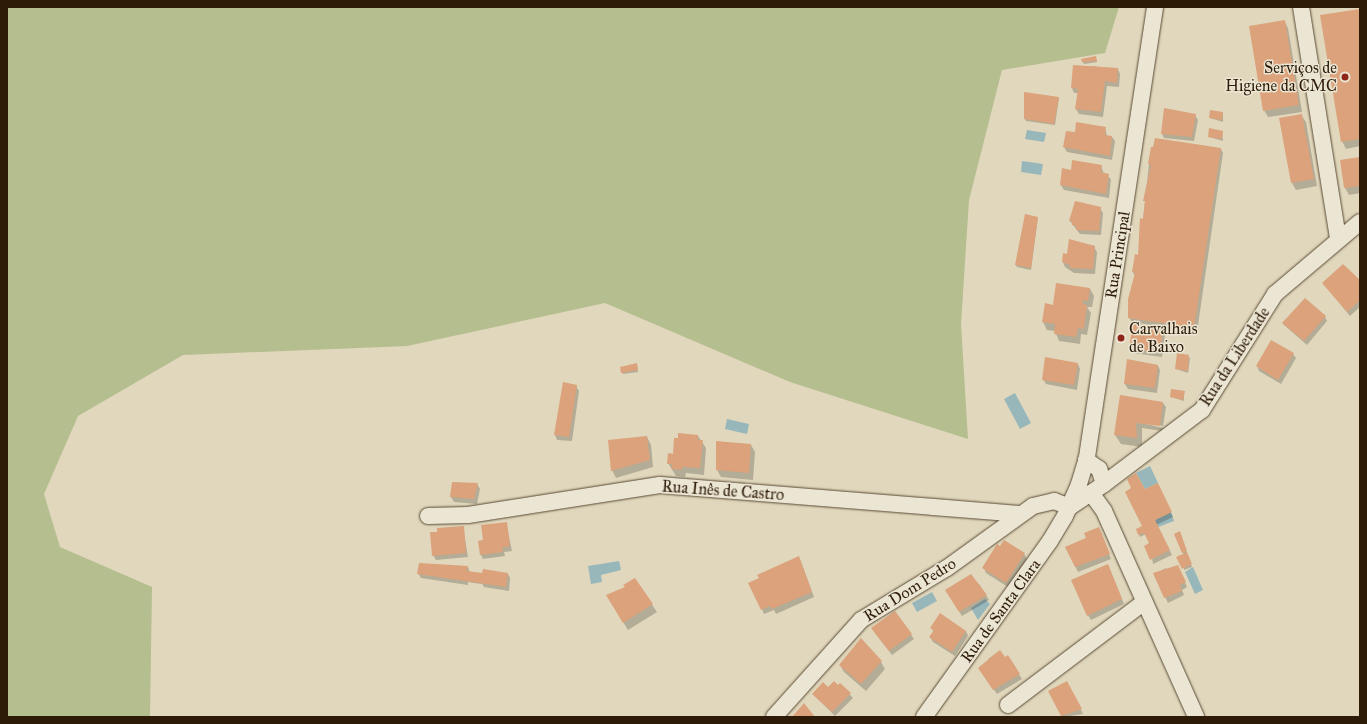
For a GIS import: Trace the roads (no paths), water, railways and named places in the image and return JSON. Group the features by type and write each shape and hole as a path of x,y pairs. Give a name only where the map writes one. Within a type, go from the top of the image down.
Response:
{"street":[{"name":"Rua Principal","path":"1071,504 1086,460 1155,7"},
{"path":"1301,7 1338,238"},
{"name":"Rua da Liberdade","path":"1071,504 1098,488 1202,410 1276,294 1338,238 1360,222"},
{"path":"1086,460 1099,469 1098,488 1104,511 1144,602 1189,714"},
{"name":"Rua Inês de Castro","path":"428,516 468,515 660,485 1019,514"},
{"name":"Rua Dom Pedro","path":"774,717 861,620 947,568 1019,514 1047,502 1071,504"},
{"name":"Rua de Santa Clara","path":"924,717 1050,541 1071,504"},
{"path":"1008,705 1144,602"}],"water":[{"path":"1027,130 1046,133 1044,142 1025,139"},
{"path":"1022,161 1043,164 1041,175 1021,172"},
{"path":"1015,393 1031,423 1020,429 1004,399"},
{"path":"727,419 749,424 747,434 725,429"},
{"path":"1150,466 1158,483 1145,489 1136,473"},
{"path":"1171,512 1174,521 1158,527 1155,520"},
{"path":"619,561 621,570 601,575 602,582 591,584 588,566"},
{"path":"1193,567 1203,590 1195,594 1185,572"},
{"path":"932,592 937,601 917,612 912,603"},
{"path":"985,599 990,604 978,620 971,608"}],"place":[{"name":"Serviços de Higiene da CMC","path":"1345,77"},
{"name":"Carvalhais de Baixo","path":"1121,338"}]}
